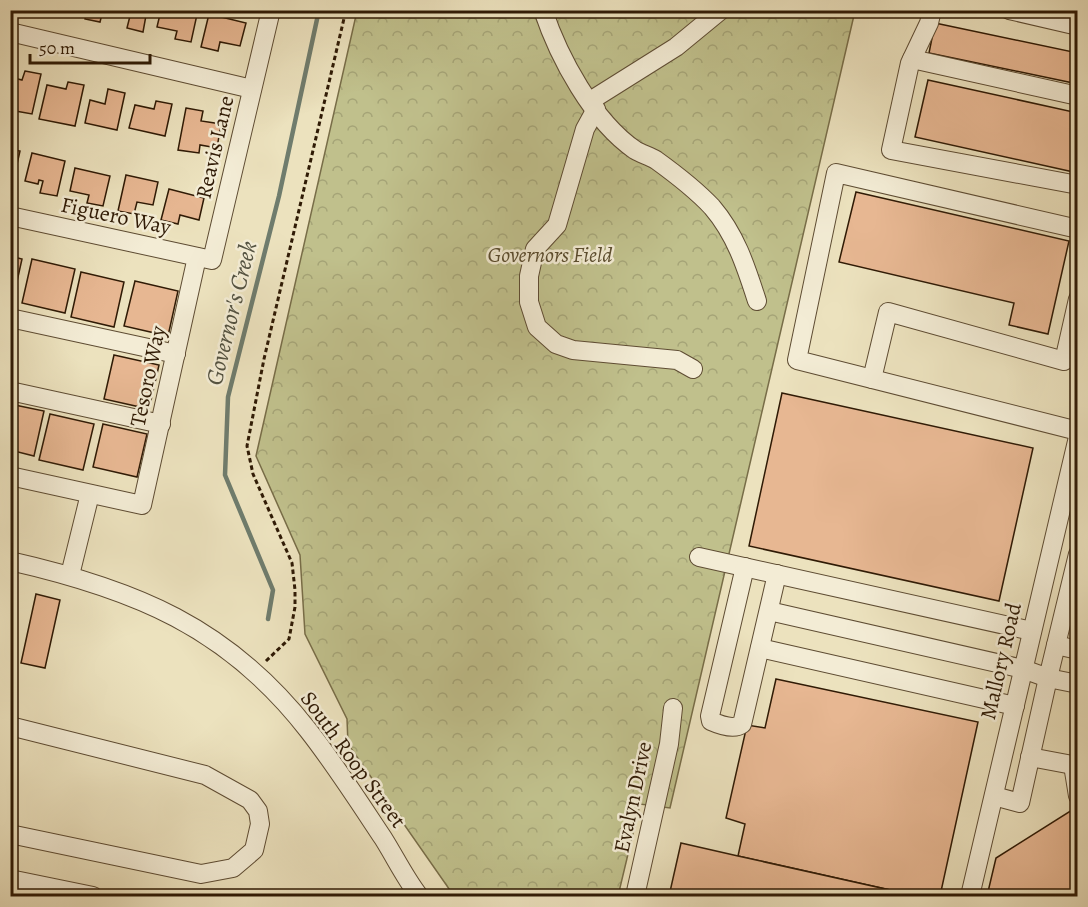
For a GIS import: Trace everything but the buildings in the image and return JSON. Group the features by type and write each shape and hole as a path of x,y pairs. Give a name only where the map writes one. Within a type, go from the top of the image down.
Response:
{"street":[{"name":"Reavis Lane","path":"204,259 252,89 271,10"},
{"path":"543,10 550,31 578,86 593,105 635,149 655,160 711,207 740,249 757,301"},
{"path":"693,369 677,360 573,350 556,344 537,327 529,302 529,276 535,249 557,225 593,105 676,47 721,10"},
{"path":"932,10 912,59 891,150 1077,185"},
{"path":"1009,10 1077,26"},
{"path":"10,32 252,89"},
{"path":"912,59 1077,96"},
{"path":"1077,229 836,173 797,360 1077,431"},
{"name":"Figuero Way","path":"10,216 204,259"},
{"name":"Tesoro Way","path":"90,494 142,505 176,354 204,259"},
{"path":"872,379 888,312 1071,363 1077,299"},
{"path":"10,318 176,354"},
{"path":"10,391 160,424"},
{"name":"Mallory Road","path":"970,897 1077,437"},
{"path":"10,476 90,494 70,575"},
{"path":"993,796 1020,803 1077,554"},
{"path":"699,556 1032,631"},
{"name":"South Roop Street","path":"10,561 70,575 134,596 193,626 260,677 310,732 382,838 414,895"},
{"path":"746,567 711,711 711,721 735,727 742,724 777,574"},
{"path":"769,611 1023,669 1048,678 1077,684"},
{"path":"1056,645 1077,650"},
{"path":"760,648 1015,706"},
{"name":"Evalyn Drive","path":"634,897 669,744 673,708"},
{"path":"10,726 205,775 250,800 258,811 260,824 254,850 233,868 201,874 10,834"},
{"path":"1030,757 1075,765 1077,796"},
{"path":"10,879 93,897"}],"path":[{"path":"270,656 289,639 295,607 295,590 292,562 248,461 248,436 346,10"}],"green space":[{"name":"Governors Field","path":"357,11 855,11 670,808 640,804 618,896 454,896 348,744 347,719 305,634 300,555 256,456"}],"waterway":[{"name":"Governor's Creek","path":"268,619 273,590 225,475 228,397 279,196 319,10"}]}
